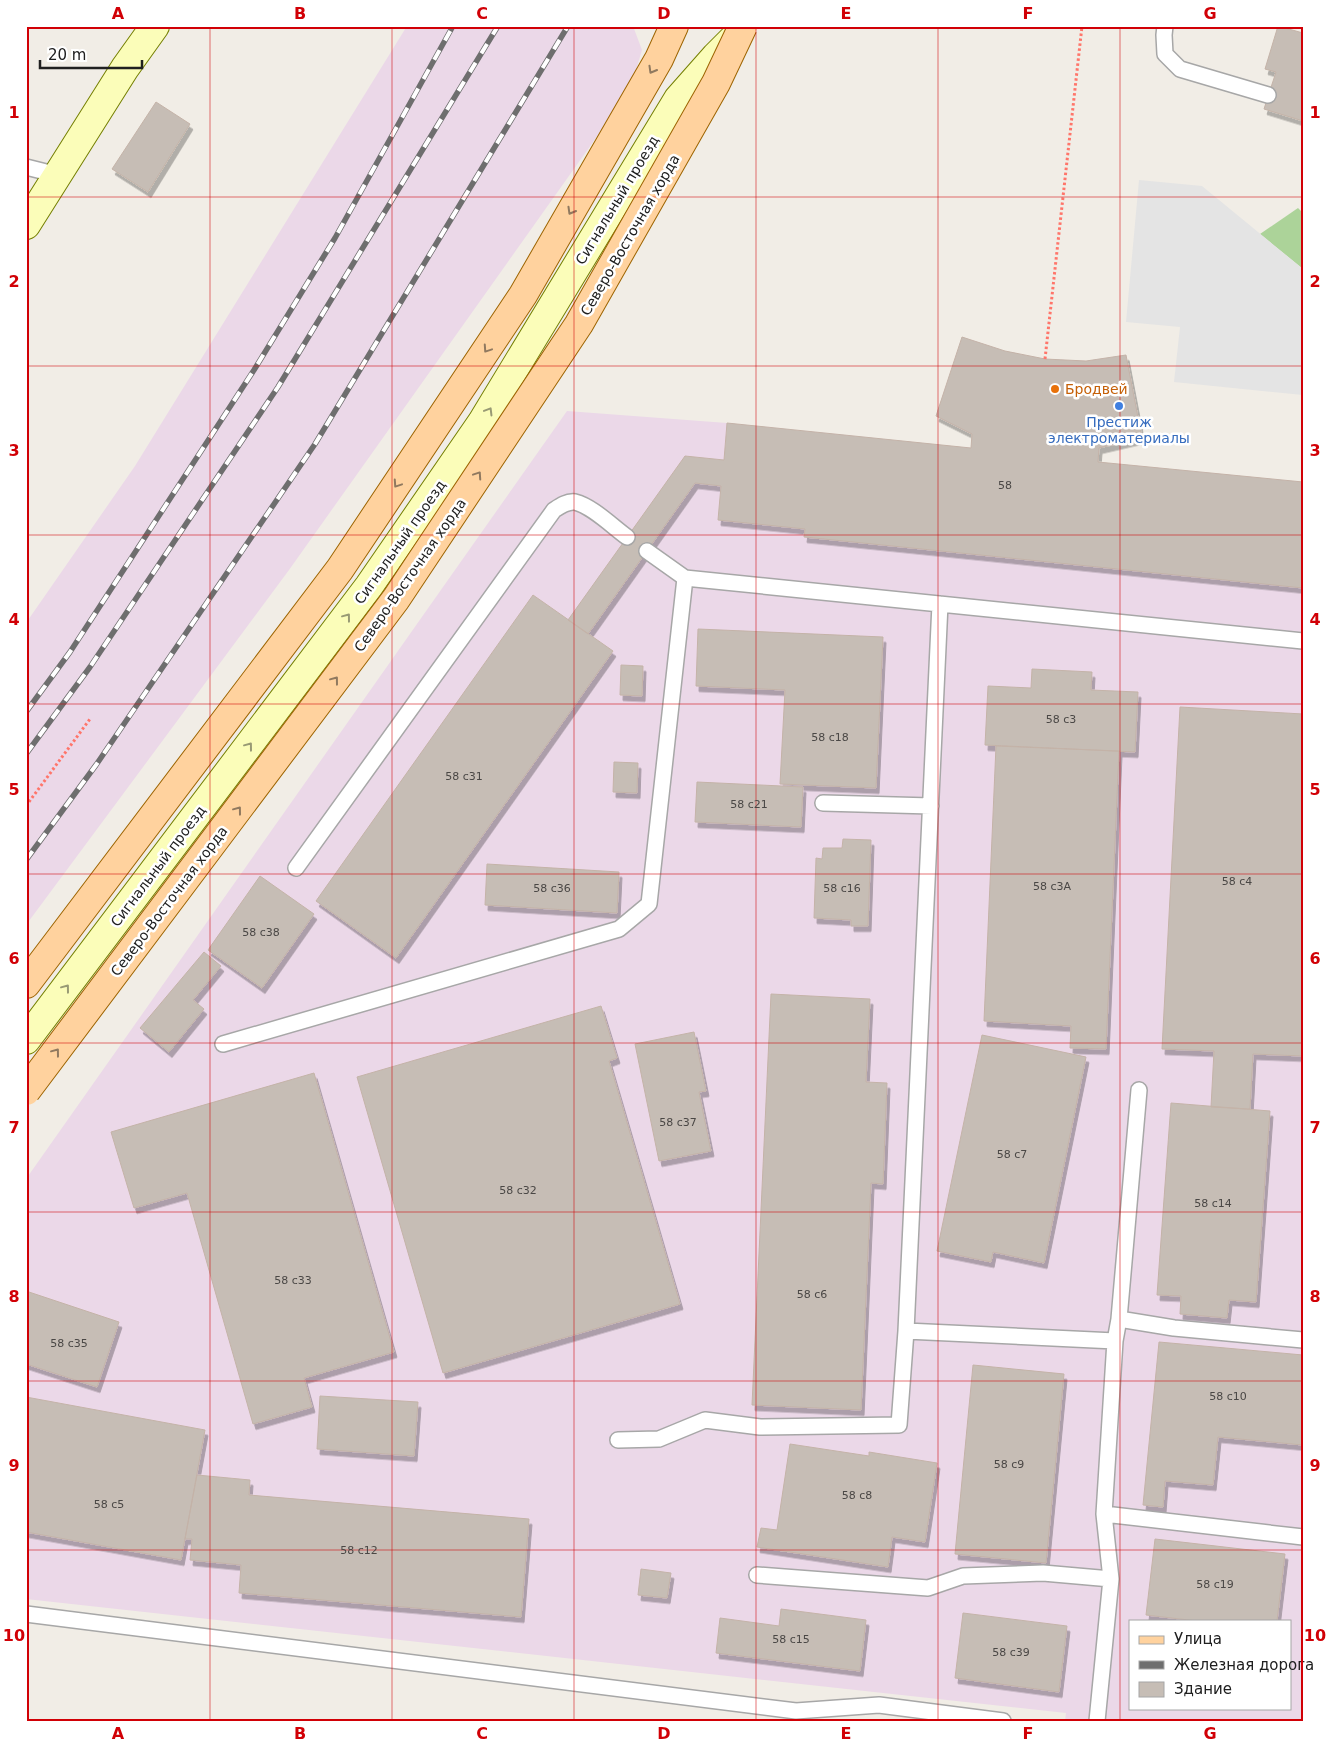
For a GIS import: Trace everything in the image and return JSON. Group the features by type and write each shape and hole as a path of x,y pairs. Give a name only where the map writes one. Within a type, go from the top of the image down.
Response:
{"main road":[{"path":"26,984 340,569 523,295 659,59 674,26"},
{"name":"Северо-Восточная хорда","path":"26,1091 396,599 579,324 716,83 745,26"}],"street":[{"path":"126,68 136,37 135,26"},
{"path":"26,225 126,68 156,26"},
{"name":"Сигнальный проезд","path":"26,1040 369,586 482,422 678,99 745,26"}],"lane":[{"path":"1165,26 1165,54 1180,69 1268,95"},
{"path":"26,167 58,176"},
{"path":"296,868 554,510 564,503 574,502 588,508 627,537"},
{"path":"646,551 684,578 1303,641"},
{"path":"223,1044 619,929 649,904 684,578"},
{"path":"618,1440 659,1439 705,1420 760,1427 899,1426 906,1331 940,604"},
{"path":"823,803 930,806"},
{"path":"1097,1721 1111,1579 1104,1514 1115,1341 1139,1090"},
{"path":"1118,1319 1174,1328 1303,1340"},
{"path":"906,1331 1115,1341"},
{"path":"1104,1514 1303,1537"},
{"path":"757,1576 928,1588 963,1576 1043,1573 1111,1579"},
{"path":"26,1614 796,1711 878,1705 1003,1721"}],"path":[{"path":"1045,359 1082,26"},
{"path":"26,806 90,719"}],"shaded area":[{"path":"407,26 633,26 642,50 630,90 289,570 26,925 26,623 135,466"},
{"path":"1139,180 1202,186 1303,269 1303,395 1174,382 1180,327 1126,322"},
{"path":"962,337 1005,351 1045,359 1086,361 1126,355 1142,438 1099,448 1098,462 1303,482 1303,1721 1065,1721 1066,1713 26,1599 26,1179 567,411 727,423 971,448 972,434 936,416"}],"green space":[{"path":"1298,208 1303,213 1303,269 1260,234"}],"building":[{"path":"1278,26 1303,33 1303,121 1264,109 1276,72 1265,69"},
{"path":"156,102 190,124 148,192 112,169"},
{"path":"962,337 1005,351 1045,359 1086,361 1126,355 1142,438 1099,448 1098,462 1303,482 1303,588 804,537 805,529 718,520 721,486 695,483 588,634 568,620 685,456 724,460 727,423 971,448 972,434 936,416"},
{"path":"533,595 613,651 396,958 316,901"},
{"path":"698,629 883,637 876,788 780,784 785,690 696,686"},
{"path":"621,665 643,666 642,696 620,695"},
{"path":"1032,669 1092,672 1091,690 1138,692 1135,752 985,745 988,686 1031,688"},
{"path":"1180,707 1303,714 1303,1056 1253,1054 1250,1109 1211,1107 1214,1051 1162,1049"},
{"path":"996,746 1119,751 1106,1049 1070,1048 1071,1026 984,1021"},
{"path":"614,762 638,763 637,793 613,792"},
{"path":"697,782 803,787 801,827 695,822"},
{"path":"843,839 871,840 868,926 851,926 851,920 814,918 816,858 822,859 823,848 842,848"},
{"path":"487,864 619,872 617,913 485,905"},
{"path":"260,876 314,914 262,988 208,950"},
{"path":"204,952 221,966 193,1000 204,1009 169,1052 140,1028"},
{"path":"771,994 870,999 866,1082 887,1083 883,1184 871,1183 861,1410 752,1405"},
{"path":"601,1006 617,1058 609,1061 680,1304 443,1373 357,1077"},
{"path":"694,1032 706,1091 699,1092 711,1151 659,1161 635,1044"},
{"path":"982,1035 1086,1057 1044,1263 993,1252 991,1262 937,1251"},
{"path":"314,1073 394,1352 304,1378 312,1407 253,1424 187,1193 134,1208 111,1132"},
{"path":"1171,1103 1270,1111 1256,1302 1229,1300 1227,1318 1180,1314 1181,1296 1157,1295"},
{"path":"26,1291 119,1322 97,1387 26,1364"},
{"path":"1159,1342 1303,1355 1303,1445 1218,1437 1213,1485 1165,1481 1163,1507 1143,1505"},
{"path":"973,1365 1064,1374 1046,1563 955,1554"},
{"path":"320,1396 418,1402 414,1456 317,1449"},
{"path":"26,1397 205,1430 181,1560 26,1532"},
{"path":"790,1444 869,1456 869,1452 937,1463 925,1542 892,1537 888,1567 757,1547 761,1528 777,1530"},
{"path":"197,1475 250,1480 249,1495 529,1519 521,1617 239,1593 241,1565 190,1560 192,1539 185,1539"},
{"path":"1155,1539 1285,1554 1277,1620 1188,1620 1146,1615"},
{"path":"641,1569 671,1573 667,1598 638,1595"},
{"path":"781,1609 866,1620 860,1671 716,1653 720,1618 779,1626"},
{"path":"963,1613 1067,1626 1059,1692 955,1678"}],"railway":[{"path":"26,712 70,652 254,370 335,238 453,26"},
{"path":"26,754 90,667 278,387 498,26"},
{"path":"26,860 96,765 315,444 568,26"}],"place":[{"name":"Бродвей","path":"1055,389"},
{"name":"Престиж электроматериалы","path":"1119,406"}]}
